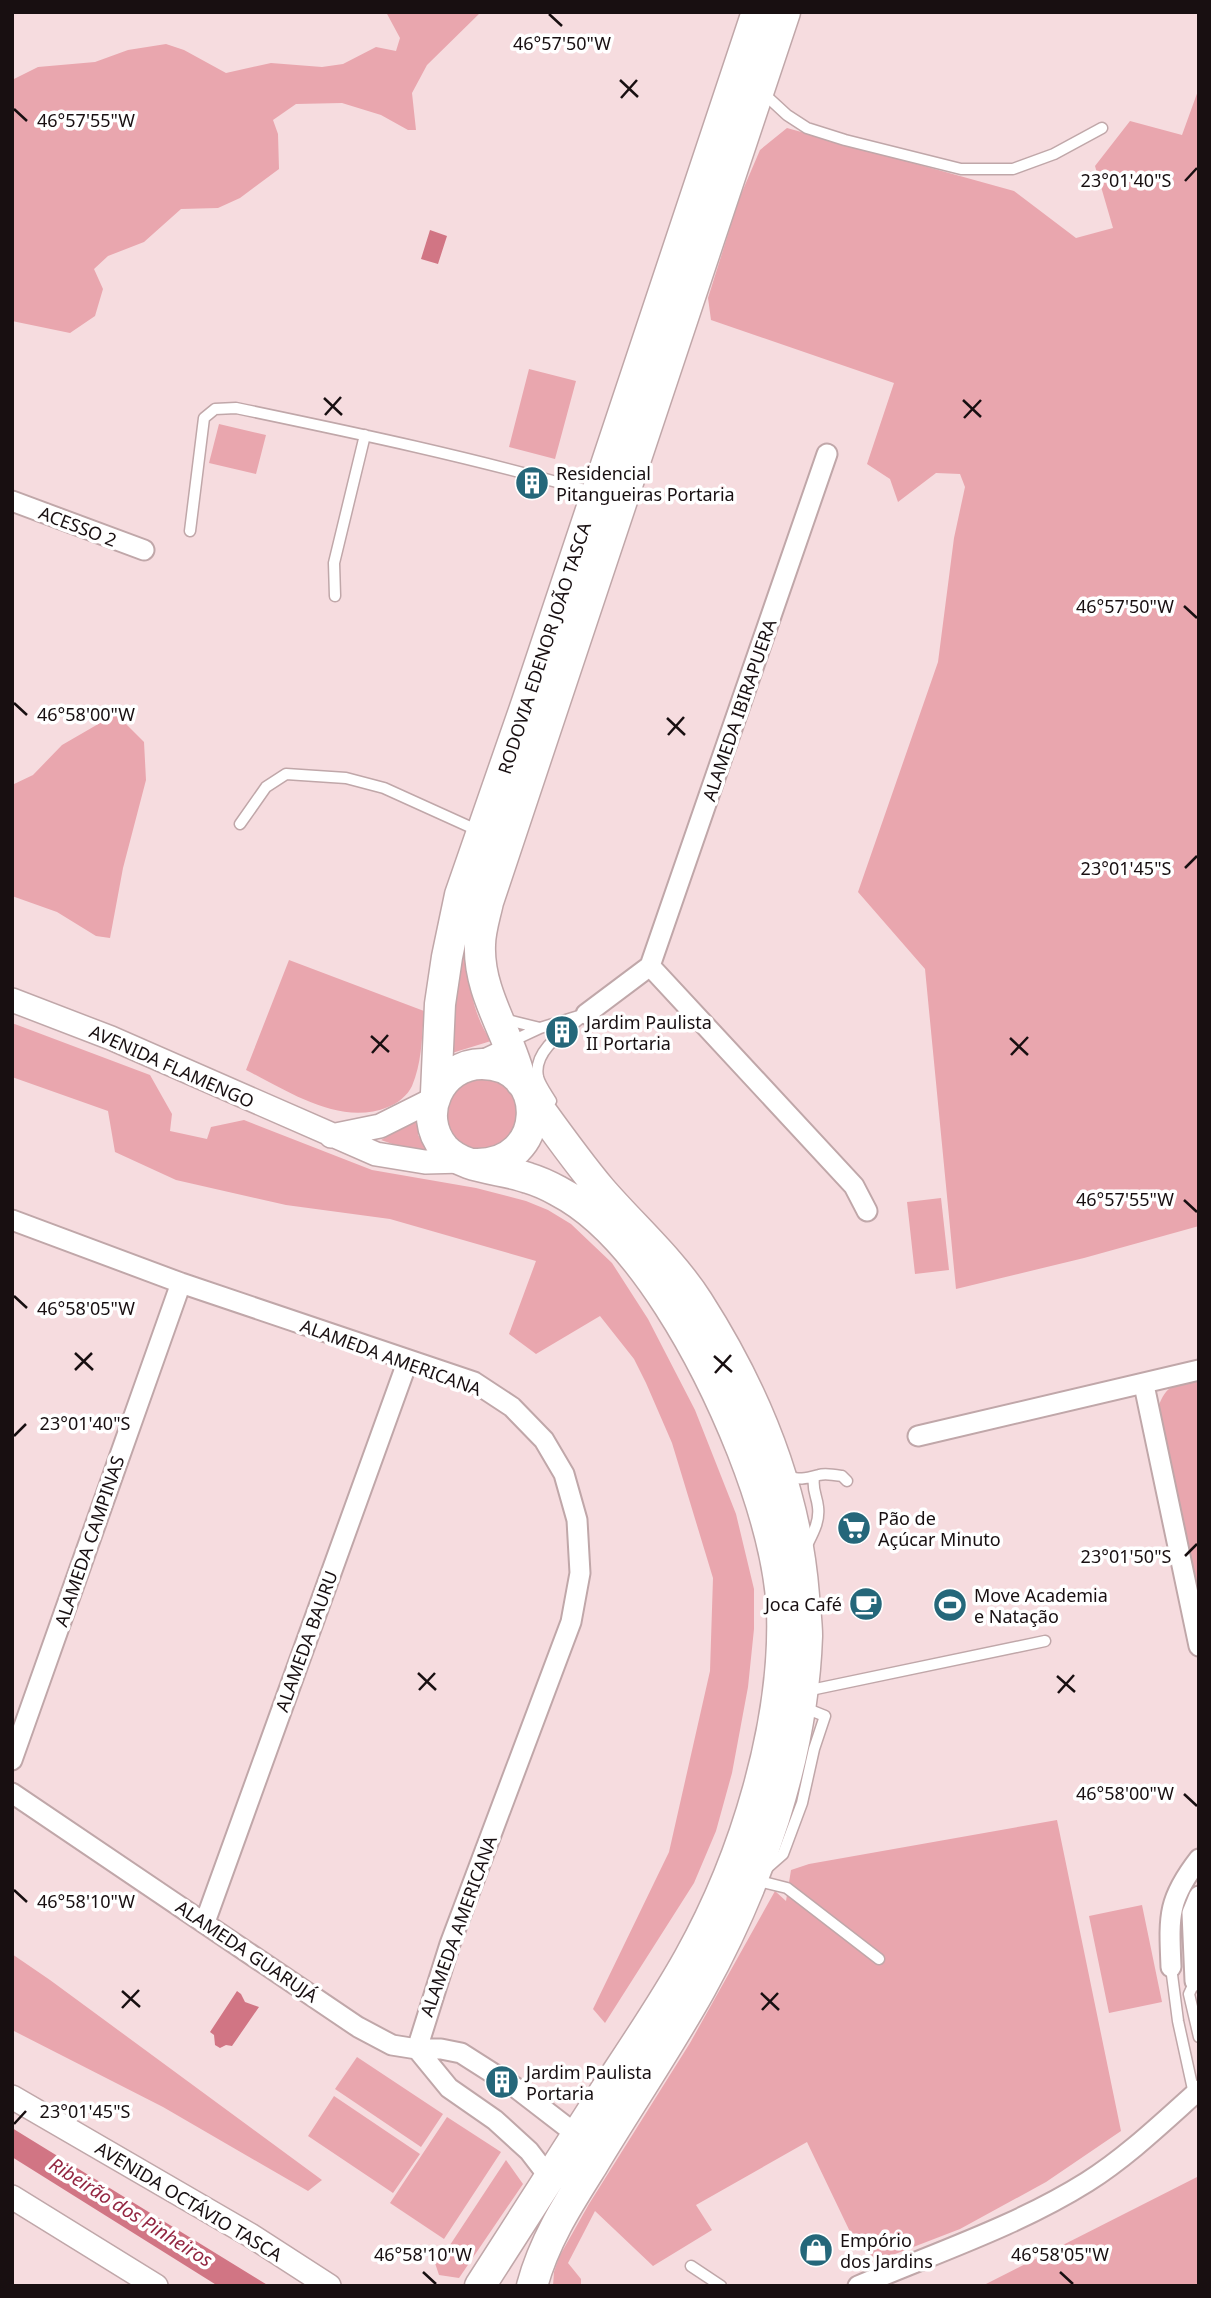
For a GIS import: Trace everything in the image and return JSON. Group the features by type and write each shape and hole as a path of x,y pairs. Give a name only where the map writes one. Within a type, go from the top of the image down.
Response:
{"main road":[{"name":"RODOVIA EDENOR JOÃO TASCA","path":"532,2286 538,2263 555,2225 700,1990 754,1880 809,1704 801,1557 781,1474 757,1410 697,1300 663,1256 602,1191 571,1153 525,1087 482,975 480,944 488,902 563,636 596,494 757,12"},
{"name":"RODOVIA EDENOR JOÃO TASCA","path":"435,1096 440,1004 460,895 482,832 563,636 785,12"},
{"path":"469,1163 499,1162 510,1157 526,1139 533,1116 525,1087 512,1073 489,1064 464,1067 452,1073 435,1096 431,1116 438,1139 444,1148 469,1163 527,1177 561,1192 582,1206 614,1234 665,1300 705,1370 742,1450 770,1531 782,1606 781,1675 765,1760 737,1854 715,1907 689,1958 480,2286"},
{"path":"577,2134 580,2152 578,2188"}],"street":[{"name":"ALAMEDA IBIRAPUERA","path":"650,966 827,454"},
{"name":"ACESSO 2","path":"12,501 144,550"},
{"path":"586,1014 650,966 854,1186 867,1211"},
{"name":"AVENIDA FLAMENGO","path":"12,1000 111,1038 376,1154 425,1162 469,1163"},
{"path":"331,1136 380,1126 435,1096"},
{"name":"ALAMEDA AMERICANA","path":"12,1220 181,1283 474,1382 512,1407 544,1440 564,1474 577,1520 580,1573 571,1622 450,1944 417,2049"},
{"name":"ALAMEDA CAMPINAS","path":"12,1760 181,1283"},
{"name":"ALAMEDA BAURU","path":"205,1922 408,1360"},
{"path":"918,1436 1199,1370"},
{"path":"1144,1385 1199,1646"},
{"name":"ALAMEDA GUARUJÁ","path":"12,1794 384,2043 461,2053 516,2088 577,2134"},
{"path":"1171,1967 1171,1909 1181,1882 1199,1859"},
{"path":"1197,1983 1192,1913 1199,1896"},
{"path":"417,2049 449,2088 495,2120 519,2141 550,2177"},
{"path":"859,2286 1056,2200 1117,2161 1197,2092"},
{"name":"AVENIDA OCTÁVIO TASCA","path":"12,2097 250,2235 329,2286"},
{"path":"12,2197 156,2286"}],"lane":[{"path":"759,89 787,115 807,128 961,169 1013,169 1054,155 1102,128"},
{"path":"190,531 204,418 215,409 236,408 365,435 517,471 596,494"},
{"path":"335,596 334,563 365,435"},
{"path":"240,824 266,787 286,774 346,778 384,788 482,832"},
{"path":"464,1067 478,1057 503,1031 540,1028 586,1014"},
{"path":"571,1153 561,1118 538,1079 540,1060 556,1039 586,1014"},
{"path":"503,1031 540,1028"},
{"path":"781,1474 799,1479 814,1478 820,1474 842,1476 847,1481"},
{"path":"801,1557 816,1528 818,1507 812,1488 814,1478"},
{"path":"809,1704 1045,1641"},
{"path":"754,1880 787,1888 879,1959"},
{"path":"1171,1967 1181,1976 1197,1983 1189,1994 1199,2037"},
{"path":"1171,1967 1178,2021 1197,2092"},
{"path":"691,2266 721,2286"}],"shaded area":[{"path":"386,12 481,12 427,65 412,93 416,130 408,130 381,115 342,103 296,104 273,120 278,134 279,169 240,198 218,208 181,209 144,242 108,256 94,269 103,289 95,316 70,333 12,321 12,80 38,67 95,62 128,50 166,44 184,50 226,73 271,63 322,67 343,64 376,47 396,51 400,38"},
{"path":"1199,88 1199,1226 1084,1258 956,1289 925,969 858,892 938,662 954,538 965,487 960,474 936,473 898,502 890,479 867,464 894,383 711,320 708,298 739,199 760,150 787,128 1014,191 1076,238 1113,228 1095,166 1130,121 1182,135"},
{"path":"529,369 576,381 555,459 509,447"},
{"path":"219,424 266,435 256,474 209,463"},
{"path":"117,715 144,742 146,780 123,868 110,938 96,936 57,912 12,896 12,785 33,775 62,745"},
{"path":"465,914 472,996 476,1011 491,1041 452,1053 453,1015"},
{"path":"289,960 424,1011 418,1068 412,1086 402,1099 391,1106 370,1112 333,1110 297,1096 246,1070"},
{"path":"12,1023 150,1075 172,1114 170,1131 207,1139 211,1127 244,1120 372,1170 476,1188 526,1201 548,1210 571,1224 612,1263 648,1319 695,1410 736,1514 754,1589 754,1629 748,1687 732,1773 716,1831 694,1883 605,2023 593,2009 669,1852 710,1671 713,1578 672,1443 634,1359 600,1316 536,1354 509,1334 536,1261 390,1219 286,1205 176,1180 115,1152 108,1111 12,1077"},
{"path":"499,1077 521,1103 517,1135 480,1154 450,1139 443,1106 464,1078"},
{"path":"418,1119 418,1135 429,1151 381,1140"},
{"path":"941,1198 949,1270 915,1274 907,1202"},
{"path":"1199,1377 1199,1604 1158,1408 1168,1389"},
{"path":"1057,1820 1121,2131 1046,2182 960,2229 877,2261 853,2238 807,2142 696,2205 712,2230 653,2266 595,2211 568,2263 581,2279 581,2286 553,2286 559,2257 690,2043 775,1891 786,1901 791,1870 809,1864"},
{"path":"1142,1905 1162,2002 1109,2013 1089,1916"},
{"path":"12,1954 322,2180 308,2191 163,2107 12,2030"},
{"path":"357,2057 443,2114 421,2147 335,2089"},
{"path":"334,2096 420,2154 393,2193 308,2136"},
{"path":"447,2117 501,2152 444,2239 390,2203"},
{"path":"506,2160 523,2184 459,2278 439,2275 431,2251 450,2245"},
{"path":"1199,2176 1199,2286 982,2286"}],"water":[{"path":"430,230 447,236 438,264 421,259"},
{"path":"237,1991 245,2002 259,2007 232,2046 220,2048 215,2045 214,2035 210,2032"},
{"name":"Ribeirão dos Pinheiros","path":"12,2128 269,2286 218,2286 12,2157"}],"place":[{"name":"Residencial Pitangueiras Portaria","path":"532,483"},
{"name":"Jardim Paulista II Portaria","path":"562,1032"},
{"name":"Pão de Açúcar Minuto","path":"854,1528"},
{"name":"Joca Café","path":"866,1604"},
{"name":"Move Academia e Natação","path":"950,1605"},
{"name":"Jardim Paulista Portaria","path":"502,2082"},
{"name":"Empório dos Jardins","path":"816,2250"}]}
